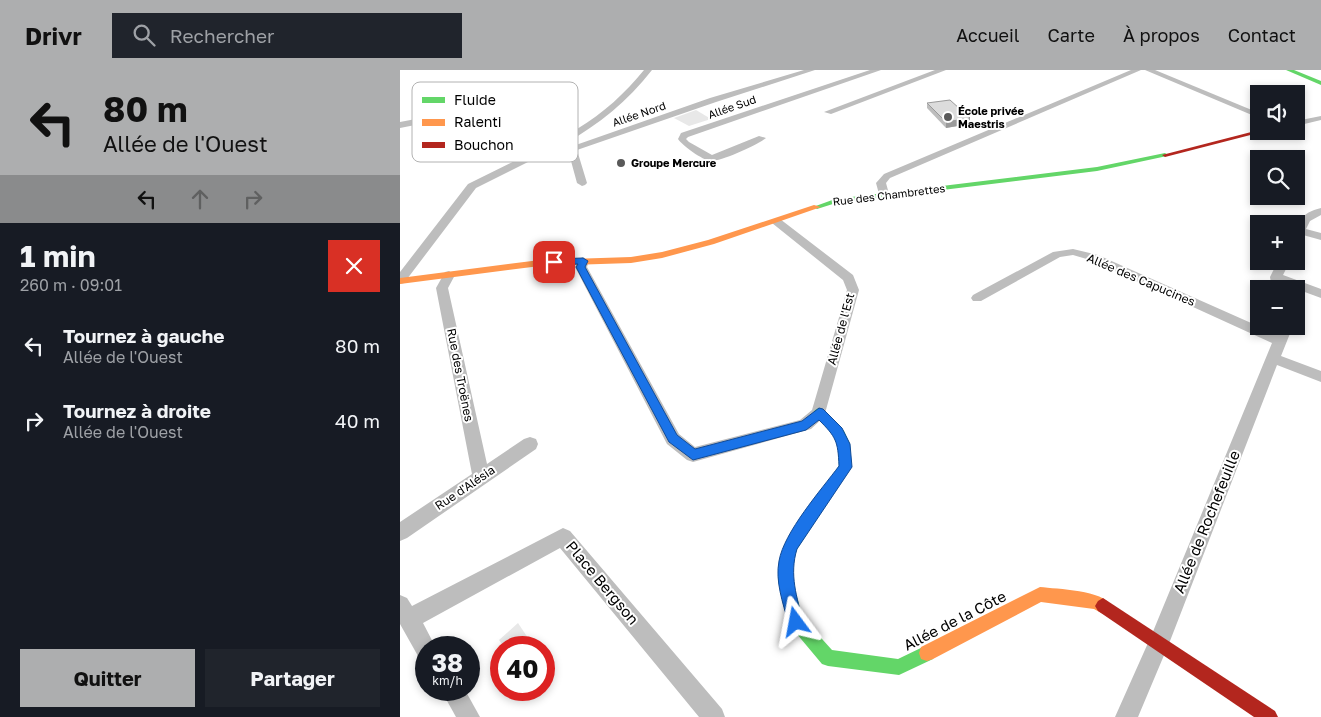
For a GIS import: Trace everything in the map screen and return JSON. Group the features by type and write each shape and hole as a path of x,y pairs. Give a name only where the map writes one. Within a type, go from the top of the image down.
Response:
{"street":[{"name":"Allée Nord","path":"578,147 713,100 812,70"},
{"name":"Allée Sud","path":"762,138 721,156 711,158 686,144 682,139 684,135 734,111 877,70"},
{"path":"828,112 942,70"},
{"path":"884,194 881,182 887,176 1137,70"},
{"path":"1149,70 1250,112"},
{"path":"1289,70 1321,83"},
{"path":"578,134 629,91 649,71"},
{"path":"713,100 734,111"},
{"path":"1305,122 1321,118"},
{"path":"1311,121 1321,125"},
{"name":"Rue des Chambrettes","path":"400,280 540,263 631,260 662,255 711,242 835,200 1096,169 1163,156 1250,134"},
{"path":"400,280 472,186 522,162"},
{"path":"576,162 582,183"},
{"path":"1305,221 1321,212"},
{"name":"Allée de l'Est","path":"776,221 849,278 853,290 819,413"},
{"path":"1305,235 1321,237"},
{"name":"Allée des Capucines","path":"977,298 1057,254 1073,252 1094,257 1250,321"},
{"path":"583,261 580,267 673,439 693,455 806,425 819,413"},
{"name":"Rue des Troënes","path":"449,275 442,288 480,478"},
{"path":"1305,290 1321,294"},
{"name":"Allée de Rochefeuille","path":"1126,717 1159,641 1281,335"},
{"path":"1273,358 1321,377"},
{"name":"Allée de la Côte","path":"819,413 838,432 844,444 845,467 791,546 786,562 786,580 796,622 828,658 899,667 974,630 1040,594 1098,602 1159,641 1269,717"},
{"name":"Rue d'Alésia","path":"400,532 530,444"},
{"name":"Place Bergson","path":"419,636 404,612 563,537 714,717"},
{"path":"459,701 468,717"}],"shaded area":[{"path":"696,110 711,119 689,126 674,118"},
{"path":"518,623 527,636 503,636"}],"building":[{"path":"950,100 970,118 946,122 927,103"}],"traffic: fast":[{"path":"1289,70 1321,83"},
{"path":"817,207 835,201 1097,169 1165,155"},
{"path":"819,413 838,431 844,444 845,467 791,546 786,562 785,580 796,622 828,658 899,667 927,653"}],"traffic: slow":[{"path":"400,281 540,263 631,260 662,255 711,242 817,207"},
{"path":"927,653 1040,594 1097,602 1103,606"}],"traffic: jam":[{"path":"1165,155 1250,134"},
{"path":"1103,606 1269,717"}],"place":[{"name":"École privée Maestris","path":"948,117"},
{"name":"Groupe Mercure","path":"621,163"}],"route":[{"path":"554,262 583,261 580,267 673,439 693,455 806,425 819,413 838,432 844,444 845,467 791,546 786,562 786,580 796,622"}]}
